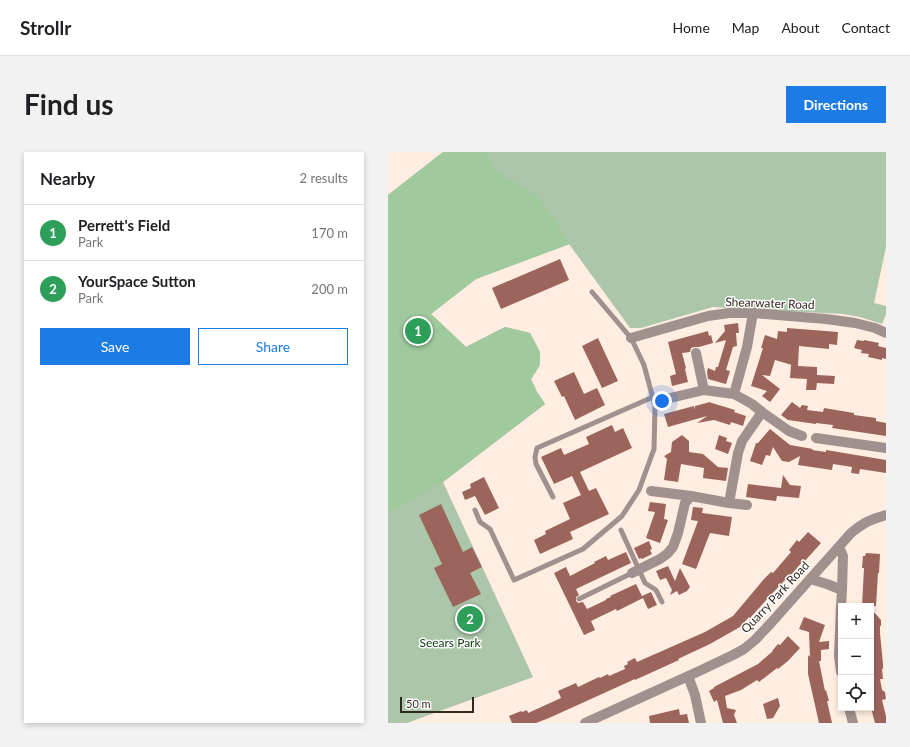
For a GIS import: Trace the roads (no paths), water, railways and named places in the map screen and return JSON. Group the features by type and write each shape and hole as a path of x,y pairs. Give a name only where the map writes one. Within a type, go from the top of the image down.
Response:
{"street":[{"name":"Shearwater Road","path":"631,338 708,316 729,313 753,313 826,319 855,323 886,333"},
{"path":"734,394 747,347 753,313"},
{"path":"696,353 704,390"},
{"path":"666,399 704,390 734,394 752,404 789,431 802,436"},
{"path":"730,503 738,453 742,441 762,412"},
{"path":"816,438 886,448"},
{"path":"651,490 747,505"},
{"path":"636,571 660,560 673,547 685,503 691,496"},
{"name":"Quarry Park Road","path":"585,723 744,649 755,640 851,533 871,519 886,515"},
{"path":"839,547 843,556 841,603"},
{"path":"810,579 842,590"},
{"path":"688,676 701,723"},
{"path":"850,711 853,723"}],"lane":[{"path":"475,510 480,522 490,529 514,580 583,550 622,516 638,490 654,449 655,406 653,397 644,364 631,338 592,292"},
{"path":"553,497 536,464 535,457 537,448 653,397"},
{"path":"621,530 636,571 645,583 656,590 662,602"},
{"path":"579,598 636,571"}],"place":[{"name":"Perrett's Field","path":"418,331"},
{"name":"YourSpace Sutton","path":"470,619"}],"park label":[{"name":"Seears Park","path":"450,642"}]}
